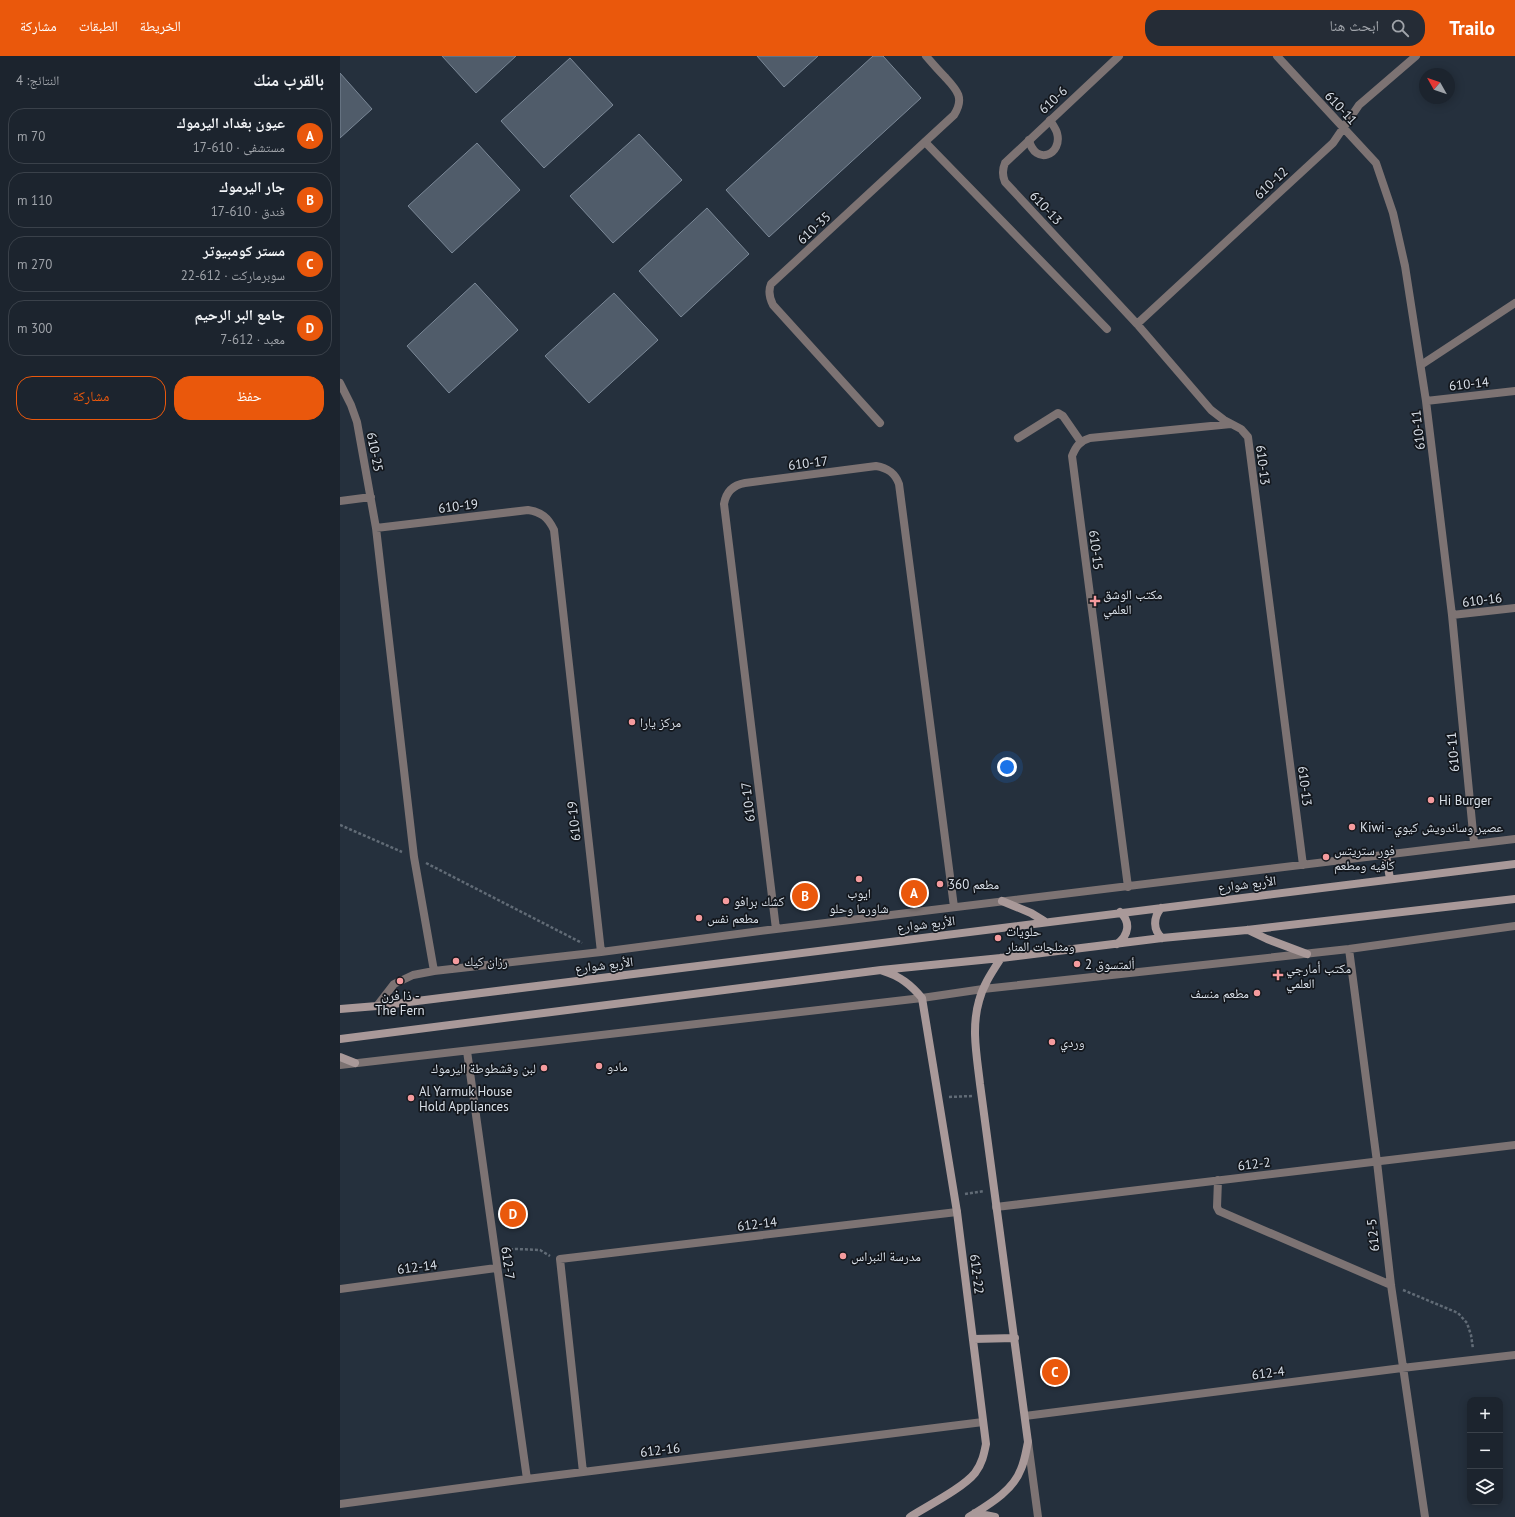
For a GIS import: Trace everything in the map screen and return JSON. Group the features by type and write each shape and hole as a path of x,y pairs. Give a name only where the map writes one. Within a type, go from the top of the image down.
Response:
{"main road":[{"path":"1386,855 1390,879"},
{"name":"الأربع شوارع","path":"340,1009 377,1006 1044,921 1515,864"},
{"path":"340,1040 881,970 1001,958 1162,938 1247,930 1515,899"},
{"path":"1002,901 1031,913 1044,921"},
{"path":"1160,908 1156,915 1155,923 1157,932 1162,938"},
{"path":"1118,944 1124,938 1128,928 1126,919 1120,912"},
{"path":"1247,930 1308,954"},
{"path":"972,1515 1001,1495 1012,1483 1021,1470 1028,1442 996,1207 976,1033 978,1002 991,973 1001,958"},
{"path":"881,970 896,975 908,983 922,998"},
{"name":"612-22","path":"910,1517 963,1484 975,1473 985,1452 986,1444 957,1212 922,998"},
{"path":"340,1057 355,1063"},
{"path":"973,1339 1015,1338"},
{"path":"972,1515 995,1517"}],"street":[{"name":"610-35","path":"880,423 773,305 770,300 769,289 771,284 777,278 954,115 960,100 956,89 926,56"},
{"name":"610-6","path":"1005,163 1119,56"},
{"name":"610-11","path":"1278,56 1376,163 1394,213 1405,266 1426,401 1452,615 1474,843"},
{"name":"610-12","path":"1137,324 1328,148 1338,137 1359,105 1416,56"},
{"path":"1029,140 1032,149 1041,156 1047,156 1052,153 1058,138 1057,132 1050,120"},
{"path":"925,142 1107,329"},
{"name":"610-13","path":"1005,163 1003,172 1005,182 1137,324 1210,410 1224,420 1241,429 1248,438 1303,865"},
{"path":"1421,365 1515,303"},
{"name":"610-25","path":"340,383 351,405 357,422 376,528"},
{"name":"610-14","path":"1426,401 1515,391"},
{"path":"1018,438 1058,413 1063,416 1080,442 1090,438 1232,424"},
{"name":"610-15","path":"1080,442 1074,451 1072,461 1128,887"},
{"name":"610-17","path":"776,929 725,512 725,498 730,489 740,484 876,466 888,469 893,473 899,484 954,907"},
{"path":"340,501 371,497"},
{"name":"610-19","path":"376,528 528,510 541,513 550,522 554,530 601,952"},
{"path":"376,528 414,857 434,971"},
{"name":"610-16","path":"1452,615 1515,608"},
{"path":"377,1006 394,984 413,975 434,971 601,952 1002,901 1128,887 1515,839"},
{"path":"340,1065 922,998 983,989 1308,954 1515,926"},
{"name":"612-5","path":"1349,949 1402,1368 1425,1517"},
{"name":"612-7","path":"467,1051 496,1268 527,1479"},
{"name":"612-2","path":"996,1207 1515,1145"},
{"path":"1218,1180 1217,1207 1219,1211 1391,1285"},
{"name":"612-14","path":"560,1260 957,1212"},
{"path":"560,1260 583,1472"},
{"name":"612-14","path":"340,1289 496,1268"},
{"name":"612-4","path":"1025,1416 1515,1355"},
{"name":"612-16","path":"340,1504 983,1422"},
{"path":"1028,1442 1038,1517"}],"path":[{"path":"340,824 414,857 601,952"},
{"path":"938,1098 982,1095"},
{"path":"954,1196 994,1189"},
{"path":"494,1251 516,1249 540,1250 553,1258 560,1260"},
{"path":"1391,1285 1458,1313 1467,1323 1472,1335 1475,1360"}],"building":[{"path":"442,56 516,56 476,93"},
{"path":"757,56 818,56 784,87"},
{"path":"873,56 883,56 921,98 769,237 726,190"},
{"path":"570,58 613,105 544,168 501,121"},
{"path":"340,73 372,109 340,138"},
{"path":"639,134 682,180 613,243 570,196"},
{"path":"477,143 520,190 452,253 408,206"},
{"path":"707,208 749,254 681,317 639,271"},
{"path":"475,283 518,330 449,393 407,346"},
{"path":"614,293 658,340 589,403 545,356"}],"place":[{"name":"مكتب الوشق العلمي","path":"1095,601"},
{"name":"مركز يارا","path":"632,722"},
{"name":"Hi Burger","path":"1431,800"},
{"name":"Kiwi - عصير وساندويش كيوي","path":"1352,827"},
{"name":"فور ستريتس كافيه ومطعم","path":"1326,857"},
{"name":"ايوب شاورما وحلو","path":"859,879"},
{"name":"مطعم 360","path":"940,884"},
{"name":"عيون بغداد اليرموك","path":"914,893"},
{"name":"جار اليرموك","path":"805,896"},
{"name":"كشك برافو","path":"726,901"},
{"name":"مطعم نفس","path":"699,918"},
{"name":"حلويات ومثلجات المنار","path":"998,938"},
{"name":"رزان كيك","path":"456,961"},
{"name":"ألمتسوق 2","path":"1077,964"},
{"name":"مكتب أمارجي العلمي","path":"1278,975"},
{"name":"ذا فرن - The Fern","path":"400,981"},
{"name":"مطعم منسف","path":"1257,993"},
{"name":"وردي","path":"1052,1042"},
{"name":"مادو","path":"599,1066"},
{"name":"لبن وقشطوطة اليرموك","path":"544,1068"},
{"name":"Al Yarmuk House Hold Appliances","path":"411,1098"},
{"name":"جامع البر الرحيم","path":"513,1214"},
{"name":"مدرسة النبراس","path":"843,1256"},
{"name":"مستر كومبيوتر","path":"1055,1372"}]}
